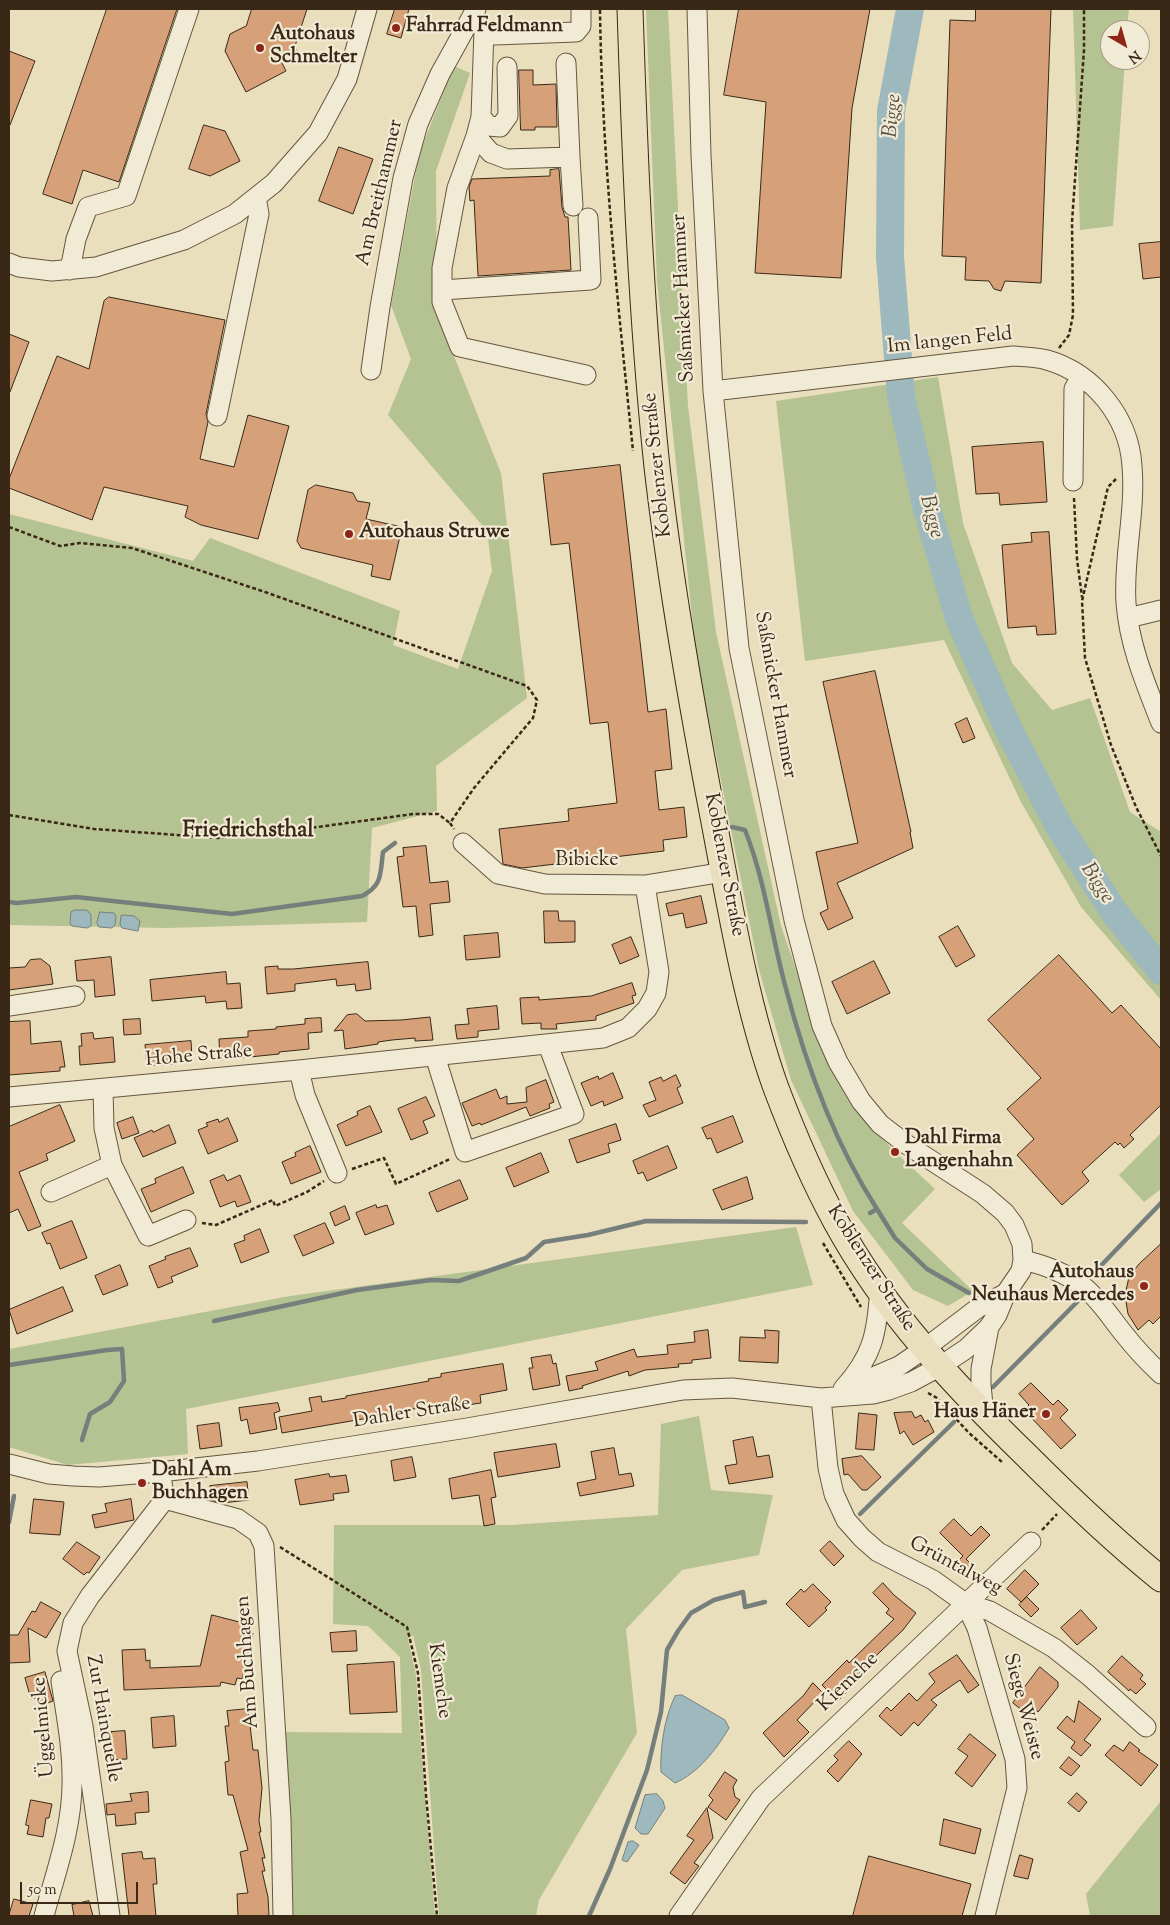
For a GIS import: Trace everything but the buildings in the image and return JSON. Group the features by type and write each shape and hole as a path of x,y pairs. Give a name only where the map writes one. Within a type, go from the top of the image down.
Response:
{"main road":[{"name":"Koblenzer Straße","path":"630,9 640,275 658,469 684,662 752,1007 776,1087 830,1210 849,1244 880,1290 932,1358 984,1415 1070,1499 1161,1579"}],"street":[{"path":"70,270 76,239 88,207 126,196 189,9"},
{"path":"9,263 19,267 52,271 96,267 184,240 235,214 274,183 318,133 347,79 368,9"},
{"path":"478,18 495,35 576,32 581,26 581,9"},
{"name":"Saßmicker Hammer","path":"697,9 701,155 712,390 740,648 794,920 822,1026 838,1062 856,1093 880,1124 906,1144 996,1204 1005,1213 1019,1234 1023,1260"},
{"path":"478,18 481,117 457,188 442,268 442,302 460,347 586,374"},
{"name":"Am Breithammer","path":"372,370 380,307 403,178 418,124 440,74 478,18"},
{"path":"566,63 573,206"},
{"path":"481,117 489,126 500,127 508,116 508,67"},
{"path":"476,136 491,153 507,159 570,157"},
{"path":"217,416 259,214 256,197"},
{"path":"442,290 591,280 588,218"},
{"name":"Im langen Feld","path":"712,390 1013,356 1049,361 1081,376 1094,386 1113,410 1125,434 1130,451 1132,470 1126,589 1128,618 1139,667 1161,723"},
{"path":"1073,480 1074,389 1081,376"},
{"path":"1128,618 1161,610"},
{"name":"Bibicke","path":"463,843 498,874 545,884 645,885 724,872"},
{"name":"Hohe Straße","path":"9,1097 299,1070 603,1038 628,1028 647,1009 656,993 659,972 645,885"},
{"path":"9,1006 75,996"},
{"path":"435,1056 465,1152 574,1114 548,1045"},
{"path":"299,1070 305,1095 337,1174"},
{"path":"103,1089 104,1128 112,1165 148,1236 186,1220"},
{"path":"51,1192 112,1165"},
{"path":"932,1358 966,1349 989,1327 997,1315 1006,1293 1021,1271 1023,1260 1041,1264 1061,1272 1084,1287 1161,1374"},
{"name":"Dahler Straße","path":"842,1390 859,1372 870,1350 877,1324 880,1290"},
{"path":"932,1358 978,1308 1006,1293"},
{"path":"984,1415 981,1369 989,1327"},
{"name":"Dahler Straße","path":"9,1464 49,1474 99,1477 258,1461 458,1430 683,1390 732,1388 821,1398 873,1394 910,1382 932,1358"},
{"name":"Dahler Straße","path":"821,1398 899,1366 932,1358"},
{"name":"Grüntalweg","path":"821,1398 828,1468 834,1494 846,1520 862,1538 878,1552 933,1580 966,1603 990,1611 1054,1648 1088,1675 1146,1727"},
{"path":"160,1472 165,1499 238,1519 258,1533"},
{"name":"Zur Hainquelle","path":"110,1916 83,1726 67,1651 74,1623 90,1596 165,1499"},
{"name":"Am Buchhagen","path":"258,1533 264,1546 281,1819 283,1916"},
{"name":"Kiemche","path":"679,1916 761,1798 1031,1542"},
{"name":"Siege Weiste","path":"966,1603 977,1628 1015,1759 1017,1788 985,1916"},
{"name":"Üggelmicke","path":"44,1916 66,1834 72,1786 71,1738 60,1672 67,1651"}],"path":[{"path":"600,9 601,80 608,188 615,280 634,457"},
{"path":"1049,361 1069,335 1073,315 1072,222 1084,50 1084,9"},
{"path":"1082,602 1108,486 1121,475 1132,470"},
{"path":"1073,480 1085,658 1111,745 1136,807 1161,856"},
{"path":"9,528 60,546 80,543 132,548 265,592 528,686 537,700 533,718 474,788 450,823"},
{"path":"9,815 94,829 219,838 413,814 438,814 450,823 463,843"},
{"path":"186,1220 216,1225 273,1200 275,1206 307,1192 337,1174 384,1158 396,1184 465,1152"},
{"path":"822,1237 828,1252 856,1296 863,1313"},
{"path":"910,1382 918,1392 931,1394 937,1398 969,1433 1006,1466"},
{"path":"1031,1542 1070,1499"},
{"name":"Kiemche","path":"258,1533 407,1627 418,1673 426,1795 437,1916"}],"green space":[{"path":"646,9 668,9 688,406 716,632 781,926 817,1029 853,1104 892,1149 935,1189 902,1223 973,1291 948,1306 913,1290 853,1211 791,1080 759,970 696,655 657,281"},
{"path":"1073,9 1129,9 1128,20 1100,20 1100,70 1124,70 1113,226 1080,230"},
{"path":"454,66 470,73 436,171 437,314 501,473 527,698 436,766 437,811 372,828 367,922 167,928 9,925 9,514 193,561 210,538 400,611 393,645 458,669 492,571 487,531 388,415 411,359 391,305 419,154"},
{"path":"938,377 963,523 1012,663 1052,710 1090,698 1130,812 1161,832 1161,1000 1081,907 1021,802 944,640 805,661 776,401"},
{"path":"1161,1133 1161,1189 1144,1202 1119,1175"},
{"path":"796,1227 813,1285 186,1409 188,1454 68,1465 9,1447 9,1349 290,1296"},
{"path":"699,1416 711,1490 773,1495 759,1555 682,1570 626,1629 637,1733 539,1900 536,1916 439,1916 421,1670 413,1635 408,1639 416,1675 435,1916 288,1916 282,1732 402,1733 400,1657 368,1626 333,1624 334,1525 511,1525 658,1515 661,1424"},
{"path":"1161,1801 1161,1916 1090,1916 1086,1894"}],"water":[{"path":"87,910 91,915 91,926 87,928 72,926 70,923 71,912"},
{"path":"100,912 114,913 116,916 115,925 112,928 99,927 97,923"},
{"path":"121,916 134,916 140,921 138,931 122,928 120,925"},
{"path":"682,1695 725,1720 729,1728 706,1760 683,1779 675,1783 661,1772 661,1753 665,1724 671,1705 675,1696"},
{"path":"657,1794 663,1801 665,1808 648,1834 641,1834 635,1828 645,1795"},
{"path":"633,1841 639,1845 627,1862 622,1860 628,1842"}],"waterway":[{"name":"Bigge","path":"910,9 891,111 890,257 901,396 927,509 959,618 1008,728 1060,828 1114,912 1161,971"},
{"path":"732,827 745,830 752,849 763,887 780,965 811,1072 847,1156 877,1209"},
{"path":"9,902 17,903 76,897 232,914 362,896 374,888 381,873 383,852 395,843"},
{"path":"1091,1276 1161,1203"},
{"path":"870,1213 877,1209 895,1238 927,1269 969,1293"},
{"path":"214,1321 357,1290 431,1280 459,1281 526,1258 544,1242 588,1235 646,1221 806,1222"},
{"path":"993,1387 1078,1301"},
{"path":"9,1365 122,1349 124,1381 110,1402 90,1414 82,1440"},
{"path":"860,1514 954,1422"},
{"path":"9,1522 14,1496"},
{"path":"589,1916 610,1869 647,1770 661,1712 667,1650 691,1613 714,1600 743,1592 745,1607 765,1602"}],"place":[{"name":"Fahrrad Feldmann","path":"396,28"},
{"name":"Autohaus Schmelter","path":"260,48"},
{"name":"Autohaus Struwe","path":"349,534"},
{"name":"Dahl Firma Langenhahn","path":"895,1152"},
{"name":"Autohaus Neuhaus Mercedes","path":"1144,1286"},
{"name":"Haus Häner","path":"1046,1414"},
{"name":"Dahl Am Buchhagen","path":"142,1483"}],"district":[{"name":"Friedrichsthal","path":"248,832"}]}
